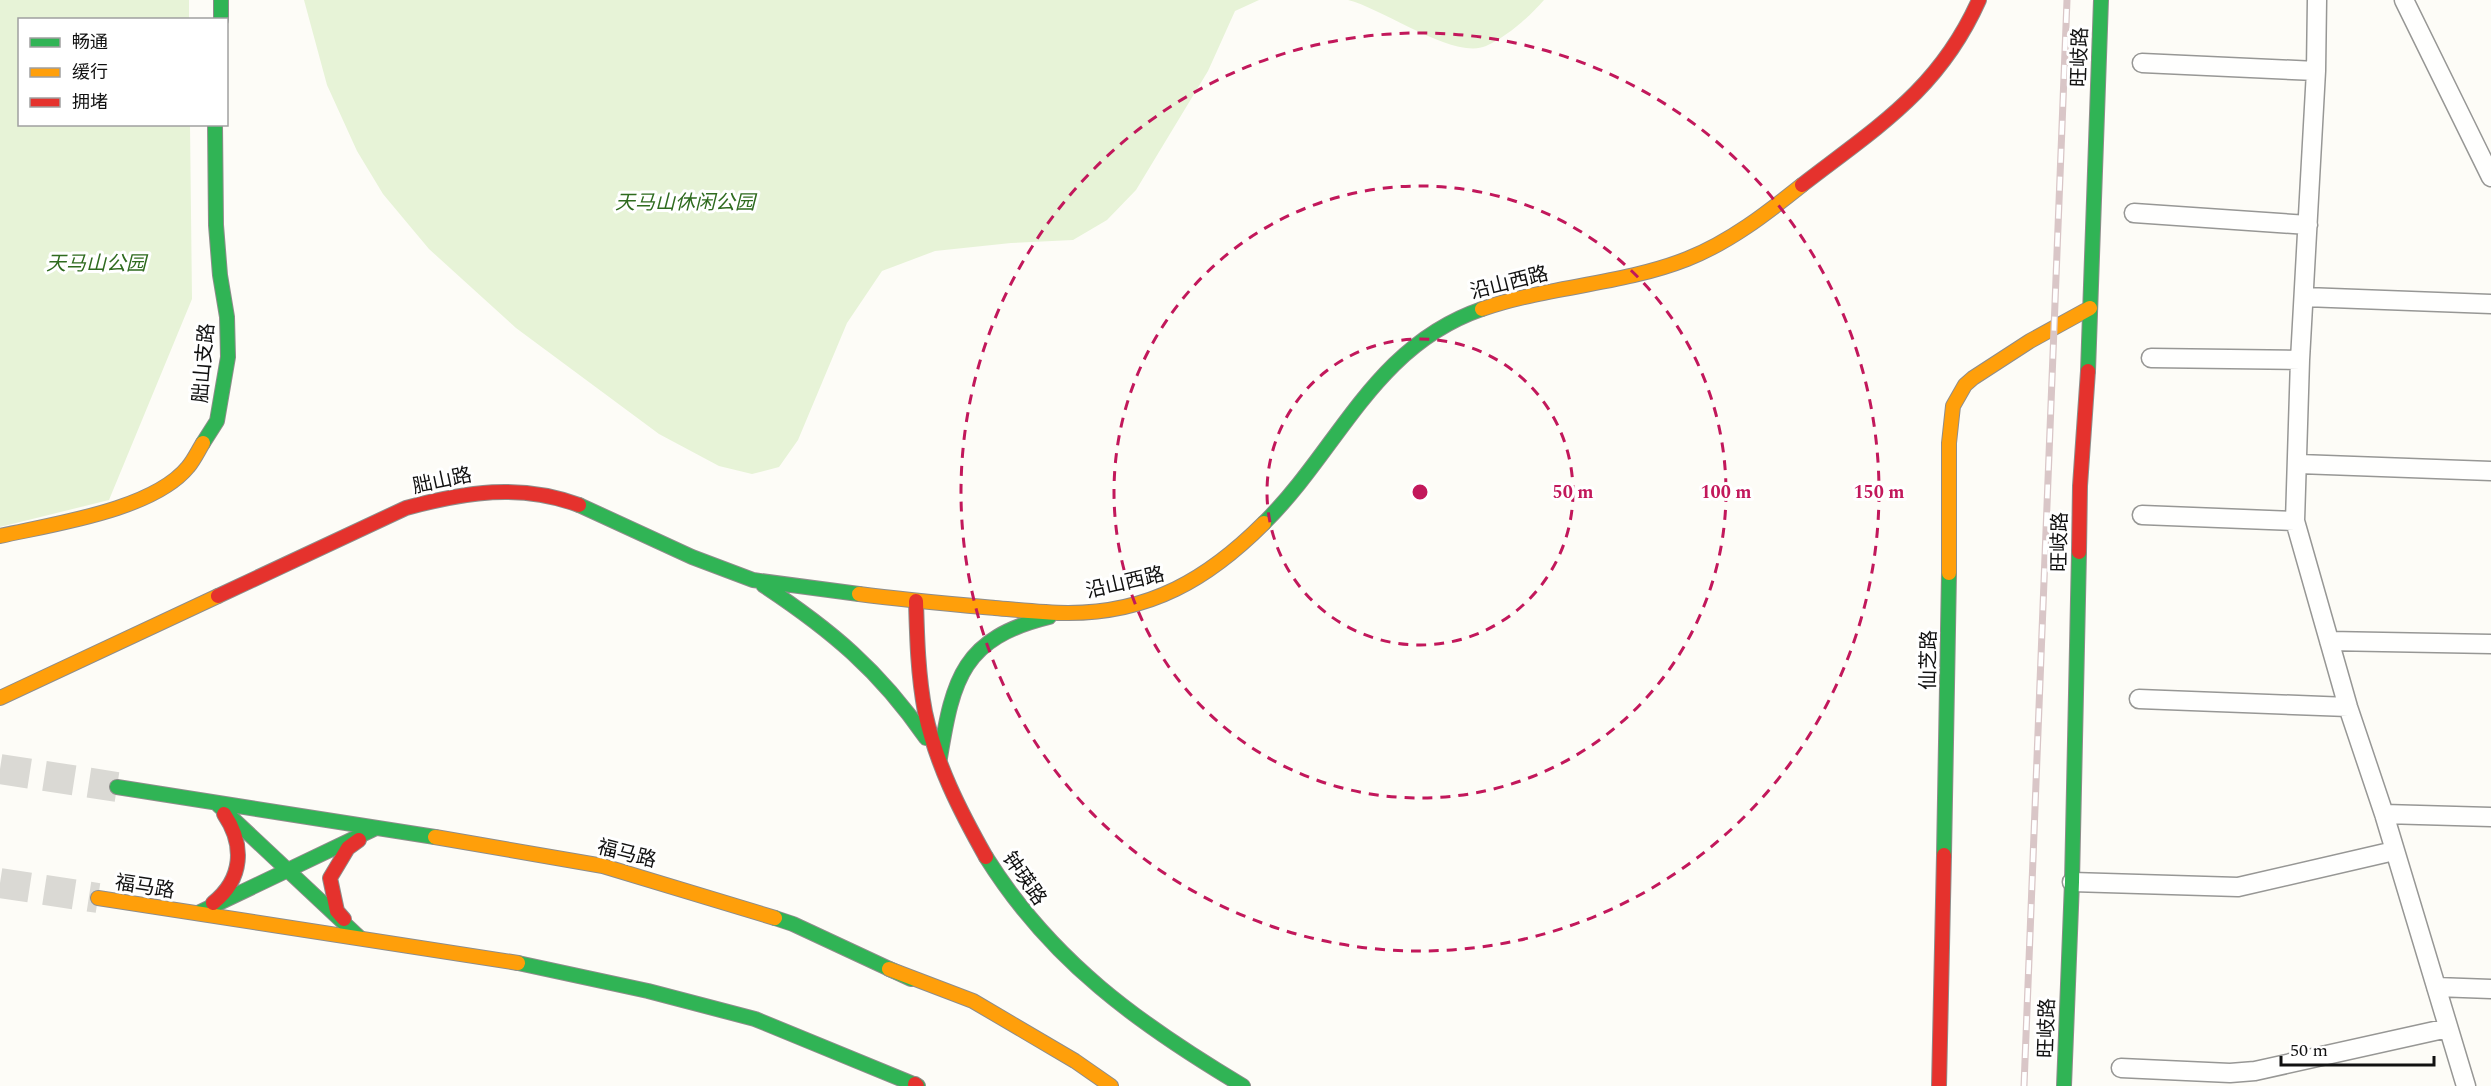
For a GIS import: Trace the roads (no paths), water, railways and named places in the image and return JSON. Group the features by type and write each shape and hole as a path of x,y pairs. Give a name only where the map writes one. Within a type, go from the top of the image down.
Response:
{"main road":[{"path":"221,0 221,18"},
{"name":"沿山西路","path":"916,601 1090,612 1142,603 1185,587 1213,569 1249,540 1283,503 1390,367 1417,342 1470,312 1507,300 1668,266 1708,249 1738,232 1916,95 1949,55 1967,26 1979,0"},
{"name":"旺岐路","path":"2064,1086 2072,882 2080,486 2090,308 2101,0"},
{"name":"胐山支路","path":"0,536 103,513 158,491 187,468 217,421 228,357 227,316 220,275 216,225 215,126"},
{"name":"仙芝路","path":"1939,1086 1950,560 1949,443 1953,405 1965,385 1973,378 2030,341 2090,308"},
{"name":"胐山路","path":"0,698 395,513 471,492 505,490 558,498 722,570 757,581 916,601"},
{"path":"757,581 825,627 877,672 907,709 939,759"},
{"name":"钟瑛路","path":"916,601 917,645 928,727 952,791 982,850 1017,903 1061,952 1117,1003 1155,1031 1243,1086"},
{"path":"939,759 946,723 967,662 1003,633 1031,621 1067,612"},
{"name":"福马路","path":"117,787 532,853 638,875 793,924 905,976 1042,1054 1067,1073"},
{"path":"216,802 360,938"},
{"path":"198,913 226,894 238,865 236,833 216,802"},
{"path":"198,913 376,828"},
{"path":"360,938 337,911 330,878 348,848 376,828"},
{"name":"福马路","path":"98,898 546,968 755,1019 917,1085"},
{"path":"889,969 973,1001 1075,1061 1111,1086"}],"street":[{"path":"2317,0 2316,71 2300,360 2299,464 2295,521 2348,707 2384,814 2466,1086"},
{"path":"2404,0 2491,177"},
{"path":"2142,63 2316,71"},
{"path":"2134,213 2308,225"},
{"path":"2305,297 2491,304"},
{"path":"2151,358 2300,360"},
{"path":"2299,464 2491,471"},
{"path":"2142,515 2295,521"},
{"path":"2329,641 2491,644"},
{"path":"2139,699 2348,707"},
{"path":"2384,814 2491,817"},
{"path":"2072,882 2238,887 2394,851"},
{"path":"2436,987 2491,989"},
{"path":"2121,1068 2230,1073 2255,1071 2448,1028"}],"tunnel":[{"path":"0,769 117,787"},
{"path":"0,883 98,898"}],"railway":[{"path":"2024,1086 2067,0"}],"park label":[{"name":"天马山休闲公园","path":"685,202"},
{"name":"天马山公园","path":"96,263"}]}
